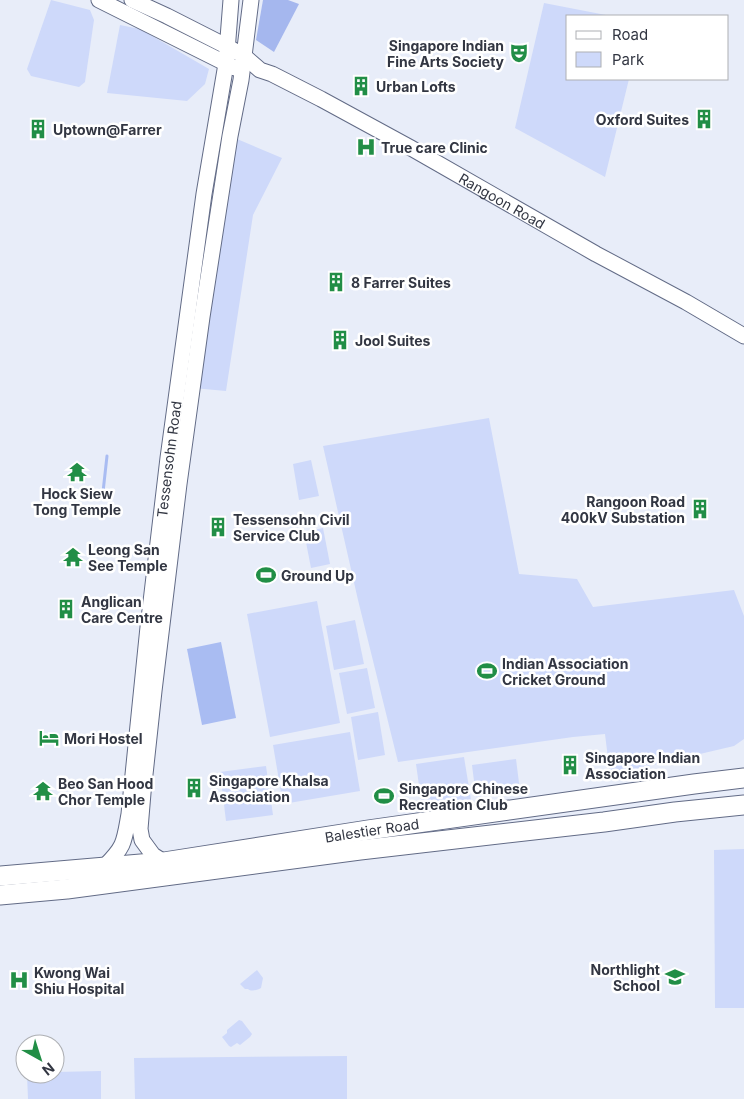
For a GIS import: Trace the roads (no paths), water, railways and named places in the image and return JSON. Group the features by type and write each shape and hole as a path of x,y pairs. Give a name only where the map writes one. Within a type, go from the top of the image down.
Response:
{"main road":[{"name":"Balestier Road","path":"0,876 164,862 368,830 744,778"},
{"name":"Balestier Road","path":"0,895 67,889 360,850 604,822 669,812 744,805"}],"street":[{"name":"Rangoon Road","path":"99,0 226,64 243,64 272,74 321,99 744,336"},
{"path":"132,0 228,47 243,64"},
{"name":"Tessensohn Road","path":"104,866 120,850 124,841 128,814 168,458 204,194 226,64 231,0"},
{"name":"Tessensohn Road","path":"164,862 153,855 142,840 140,829 143,793 179,484 202,317 243,64 251,0"}],"waterway":[{"path":"103,492 107,456"}],"place":[{"name":"Singapore Indian Fine Arts Society","path":"519,53"},
{"name":"Urban Lofts","path":"361,86"},
{"name":"Oxford Suites","path":"704,119"},
{"name":"Uptown@Farrer","path":"38,129"},
{"name":"True care Clinic","path":"366,147"},
{"name":"8 Farrer Suites","path":"336,282"},
{"name":"Jool Suites","path":"340,340"},
{"name":"Hock Siew Tong Temple","path":"77,472"},
{"name":"Rangoon Road 400kV Substation","path":"700,509"},
{"name":"Tessensohn Civil Service Club","path":"218,527"},
{"name":"Leong San See Temple","path":"73,557"},
{"name":"Ground Up","path":"266,575"},
{"name":"Anglican Care Centre","path":"66,609"},
{"name":"Indian Association Cricket Ground","path":"487,671"},
{"name":"Mori Hostel","path":"49,738"},
{"name":"Singapore Indian Association","path":"570,765"},
{"name":"Singapore Khalsa Association","path":"194,788"},
{"name":"Beo San Hood Chor Temple","path":"43,791"},
{"name":"Singapore Chinese Recreation Club","path":"384,796"},
{"name":"Northlight School","path":"675,977"},
{"name":"Kwong Wai Shiu Hospital","path":"19,980"}]}
